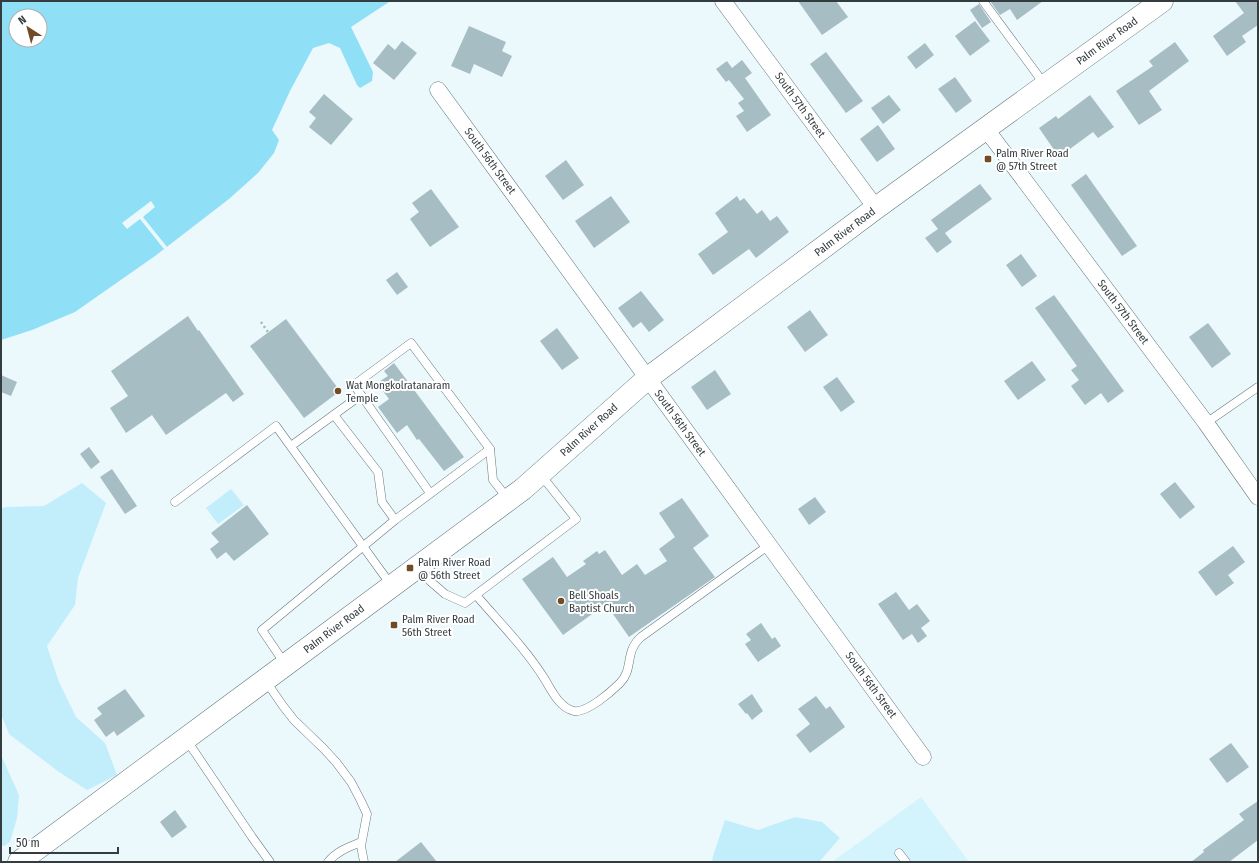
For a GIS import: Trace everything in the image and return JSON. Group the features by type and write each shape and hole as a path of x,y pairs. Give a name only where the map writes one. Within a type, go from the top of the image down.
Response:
{"street":[{"name":"South 57th Street","path":"723,1 876,208"},
{"name":"Palm River Road","path":"19,862 508,500 540,474 648,378 876,208 1162,1"},
{"name":"South 56th Street","path":"438,90 923,757"},
{"name":"South 57th Street","path":"986,129 1206,423 1258,497"}],"lane":[{"path":"983,1 1045,86"},
{"path":"430,493 354,386 411,343 490,449 493,480 508,500"},
{"path":"1206,423 1258,387"},
{"path":"291,446 361,395"},
{"path":"334,415 378,472 382,502 395,520"},
{"path":"175,502 276,426 392,586"},
{"path":"285,665 262,630 395,520 490,449"},
{"path":"419,566 430,582 445,594 465,603 576,519 540,474"},
{"path":"476,595 534,663 560,702 566,708 574,711 580,711 612,691 624,679 631,650 641,637 769,545"},
{"path":"265,680 294,720 324,748 336,762 362,800 367,814 361,846 364,862"},
{"path":"186,738 270,862"},
{"path":"328,862 333,856 342,850 362,842"},
{"path":"899,854 906,862"}],"path":[{"path":"261,322 268,332"}],"shaded area":[{"path":"82,483 106,503 78,578 75,605 47,646 59,682 76,717 105,743 117,775 87,790 59,772 9,734 1,714 1,509 5,507 44,506"},
{"path":"231,489 244,505 218,524 206,508"},
{"path":"1,755 19,795 17,818 10,842 4,846 1,845"},
{"path":"921,797 969,862 832,862"},
{"path":"795,817 822,822 840,838 819,862 712,862 725,820 758,830"}],"water":[{"path":"1,1 394,1 389,2 351,27 373,72 372,81 360,88 357,85 340,48 329,43 313,48 290,91 272,130 279,140 274,153 258,173 229,199 155,256 75,312 32,330 1,340"}],"pier":[{"path":"151,201 155,207 143,217 167,247 164,249 140,219 127,229 122,223"}],"building":[{"path":"798,1 836,1 848,17 822,35"},
{"path":"990,1 1043,1 1017,20 1010,9 1000,15"},
{"path":"1235,1 1258,1 1258,25 1242,36 1246,42 1227,56 1213,36 1244,13"},
{"path":"979,4 991,22 982,28 970,10"},
{"path":"975,21 990,41 970,56 955,36"},
{"path":"469,26 506,42 502,51 512,56 502,77 474,64 470,74 451,66"},
{"path":"402,41 417,53 394,80 373,63 388,44 395,50"},
{"path":"1175,42 1189,61 1149,91 1162,110 1139,125 1116,91 1153,66 1149,61"},
{"path":"925,43 934,55 916,69 907,57"},
{"path":"826,52 863,101 846,113 810,64"},
{"path":"742,60 752,73 745,78 771,115 747,132 736,116 744,111 738,103 744,99 729,80 726,82 716,69 727,61 732,68"},
{"path":"955,77 972,101 956,113 938,89"},
{"path":"324,94 353,119 331,145 309,127 316,118 309,112"},
{"path":"889,95 901,110 883,124 871,108"},
{"path":"1090,95 1114,127 1098,138 1093,132 1059,157 1039,128 1056,116 1058,119"},
{"path":"878,125 895,149 877,162 860,139"},
{"path":"566,160 584,185 563,200 545,176"},
{"path":"1086,174 1137,246 1122,256 1071,185"},
{"path":"980,184 992,199 945,233 952,242 937,253 925,238 938,229 931,220"},
{"path":"431,189 459,227 430,247 410,219 419,212 412,203"},
{"path":"611,196 630,222 594,248 575,221"},
{"path":"737,196 740,201 744,198 757,214 762,210 770,221 777,216 789,232 756,258 749,249 713,275 698,254 728,232 715,213"},
{"path":"1021,254 1037,276 1022,287 1006,265"},
{"path":"397,272 408,287 397,295 386,280"},
{"path":"641,291 664,320 649,332 641,322 633,328 618,308"},
{"path":"1054,295 1124,391 1108,403 1101,393 1085,405 1071,386 1079,380 1071,370 1077,366 1035,308"},
{"path":"810,310 828,335 805,352 787,327"},
{"path":"188,316 244,394 233,402 226,393 166,435 152,415 126,433 110,408 128,396 111,371"},
{"path":"286,319 340,391 304,418 250,346"},
{"path":"1208,323 1231,354 1212,368 1189,337"},
{"path":"557,328 579,358 562,370 540,341"},
{"path":"1032,361 1046,380 1018,400 1004,381"},
{"path":"394,363 464,457 444,471 419,439 417,440 407,425 397,433 378,407 389,399 377,383 388,376 384,371"},
{"path":"715,370 731,394 707,410 691,387"},
{"path":"1,375 17,382 11,396 1,392"},
{"path":"837,377 855,402 841,412 823,387"},
{"path":"89,447 100,462 91,469 80,454"},
{"path":"112,469 137,506 125,514 100,477"},
{"path":"1175,482 1195,507 1180,519 1160,494"},
{"path":"815,497 826,512 809,525 798,509"},
{"path":"682,498 709,536 693,548 715,577 629,637 606,604 563,635 522,579 553,557 567,577 586,564 583,561 597,551 599,554 605,550 622,575 637,564 645,575 667,561 659,549 675,537 659,513"},
{"path":"247,505 269,534 234,561 226,552 217,559 210,549 219,542 211,533"},
{"path":"1233,546 1245,562 1228,575 1234,583 1216,596 1198,572"},
{"path":"896,592 909,610 917,604 930,621 921,628 927,636 918,643 912,634 903,640 878,604"},
{"path":"761,623 772,639 775,637 781,646 758,662 745,644 751,640 746,634"},
{"path":"125,689 145,716 117,736 114,731 106,737 94,720 102,714 97,708"},
{"path":"752,694 763,711 752,720 738,704"},
{"path":"816,696 826,709 830,706 845,727 810,753 796,735 810,724 798,709"},
{"path":"1231,743 1249,767 1227,783 1209,759"},
{"path":"1258,801 1258,840 1229,862 1191,862 1204,852 1203,850 1244,820 1239,814"},
{"path":"175,810 187,827 172,838 160,822"},
{"path":"421,842 437,862 395,862"}],"place":[{"name":"Palm River Road @ 57th Street","path":"988,159"},
{"name":"Wat Mongkolratanaram Temple","path":"338,391"},
{"name":"Palm River Road @ 56th Street","path":"410,568"},
{"name":"Bell Shoals Baptist Church","path":"561,601"},
{"name":"Palm River Road 56th Street","path":"394,625"}]}
